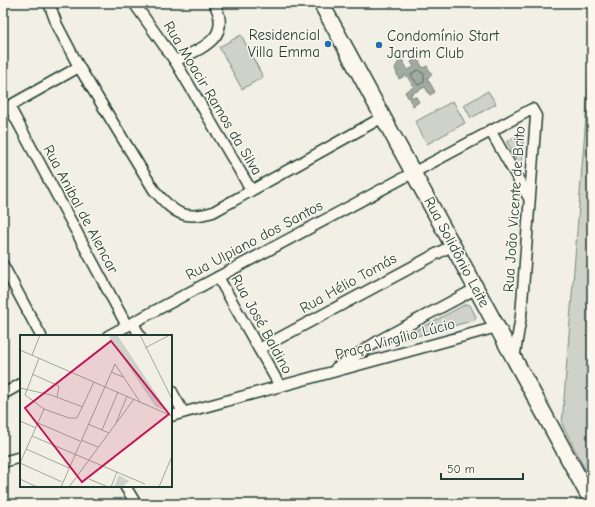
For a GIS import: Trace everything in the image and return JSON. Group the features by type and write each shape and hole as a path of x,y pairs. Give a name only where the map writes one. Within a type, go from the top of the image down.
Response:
{"main road":[{"name":"Rua Solidônio Leite","path":"321,3 414,171 592,502"}],"street":[{"path":"49,3 57,25 79,67 154,190 165,203 178,214 188,217 213,212 383,117"},
{"name":"Rua Moacir Ramos da Silva","path":"134,3 175,61 251,190"},
{"path":"175,61 198,50 218,35 221,27 220,18 214,3"},
{"path":"6,108 79,67"},
{"name":"Rua Anibal de Alencar","path":"6,108 130,324 139,335"},
{"name":"Rua Ulpiano dos Santos","path":"110,335 527,110 533,109"},
{"name":"Rua João Vicente de Brito","path":"514,359 521,316 536,116 533,109"},
{"path":"490,130 529,199"},
{"name":"Rua Hélio Tomás","path":"259,349 453,245"},
{"path":"3,265 40,335"},
{"name":"Rua José Baldino","path":"218,276 280,386"},
{"name":"Praça Virgílio Lúcio","path":"327,373 380,340 477,288"},
{"name":"Praça Virgílio Lúcio","path":"327,373 497,327"},
{"path":"172,416 327,373"},
{"path":"3,394 20,385"},
{"path":"172,392 184,412"},
{"path":"3,462 20,457"},
{"path":"127,487 136,504"}],"shaded area":[{"path":"241,35 263,77 242,89 219,47"},
{"path":"592,39 592,483 562,424"},
{"path":"488,91 496,104 471,118 464,105"},
{"path":"453,101 465,123 427,144 415,122"},
{"path":"524,130 521,168 507,142"},
{"path":"466,304 470,305 476,317 475,320 395,342"}],"water":[{"path":"401,58 408,70 414,67 411,62 417,58 423,68 427,66 432,75 427,78 435,92 430,95 425,87 411,94 411,97 416,97 419,102 413,106 405,92 414,87 406,75 399,79 395,68"}],"place":[{"name":"Residencial Villa Emma","path":"328,44"},
{"name":"Condomínio Start Jardim Club","path":"379,45"}]}
